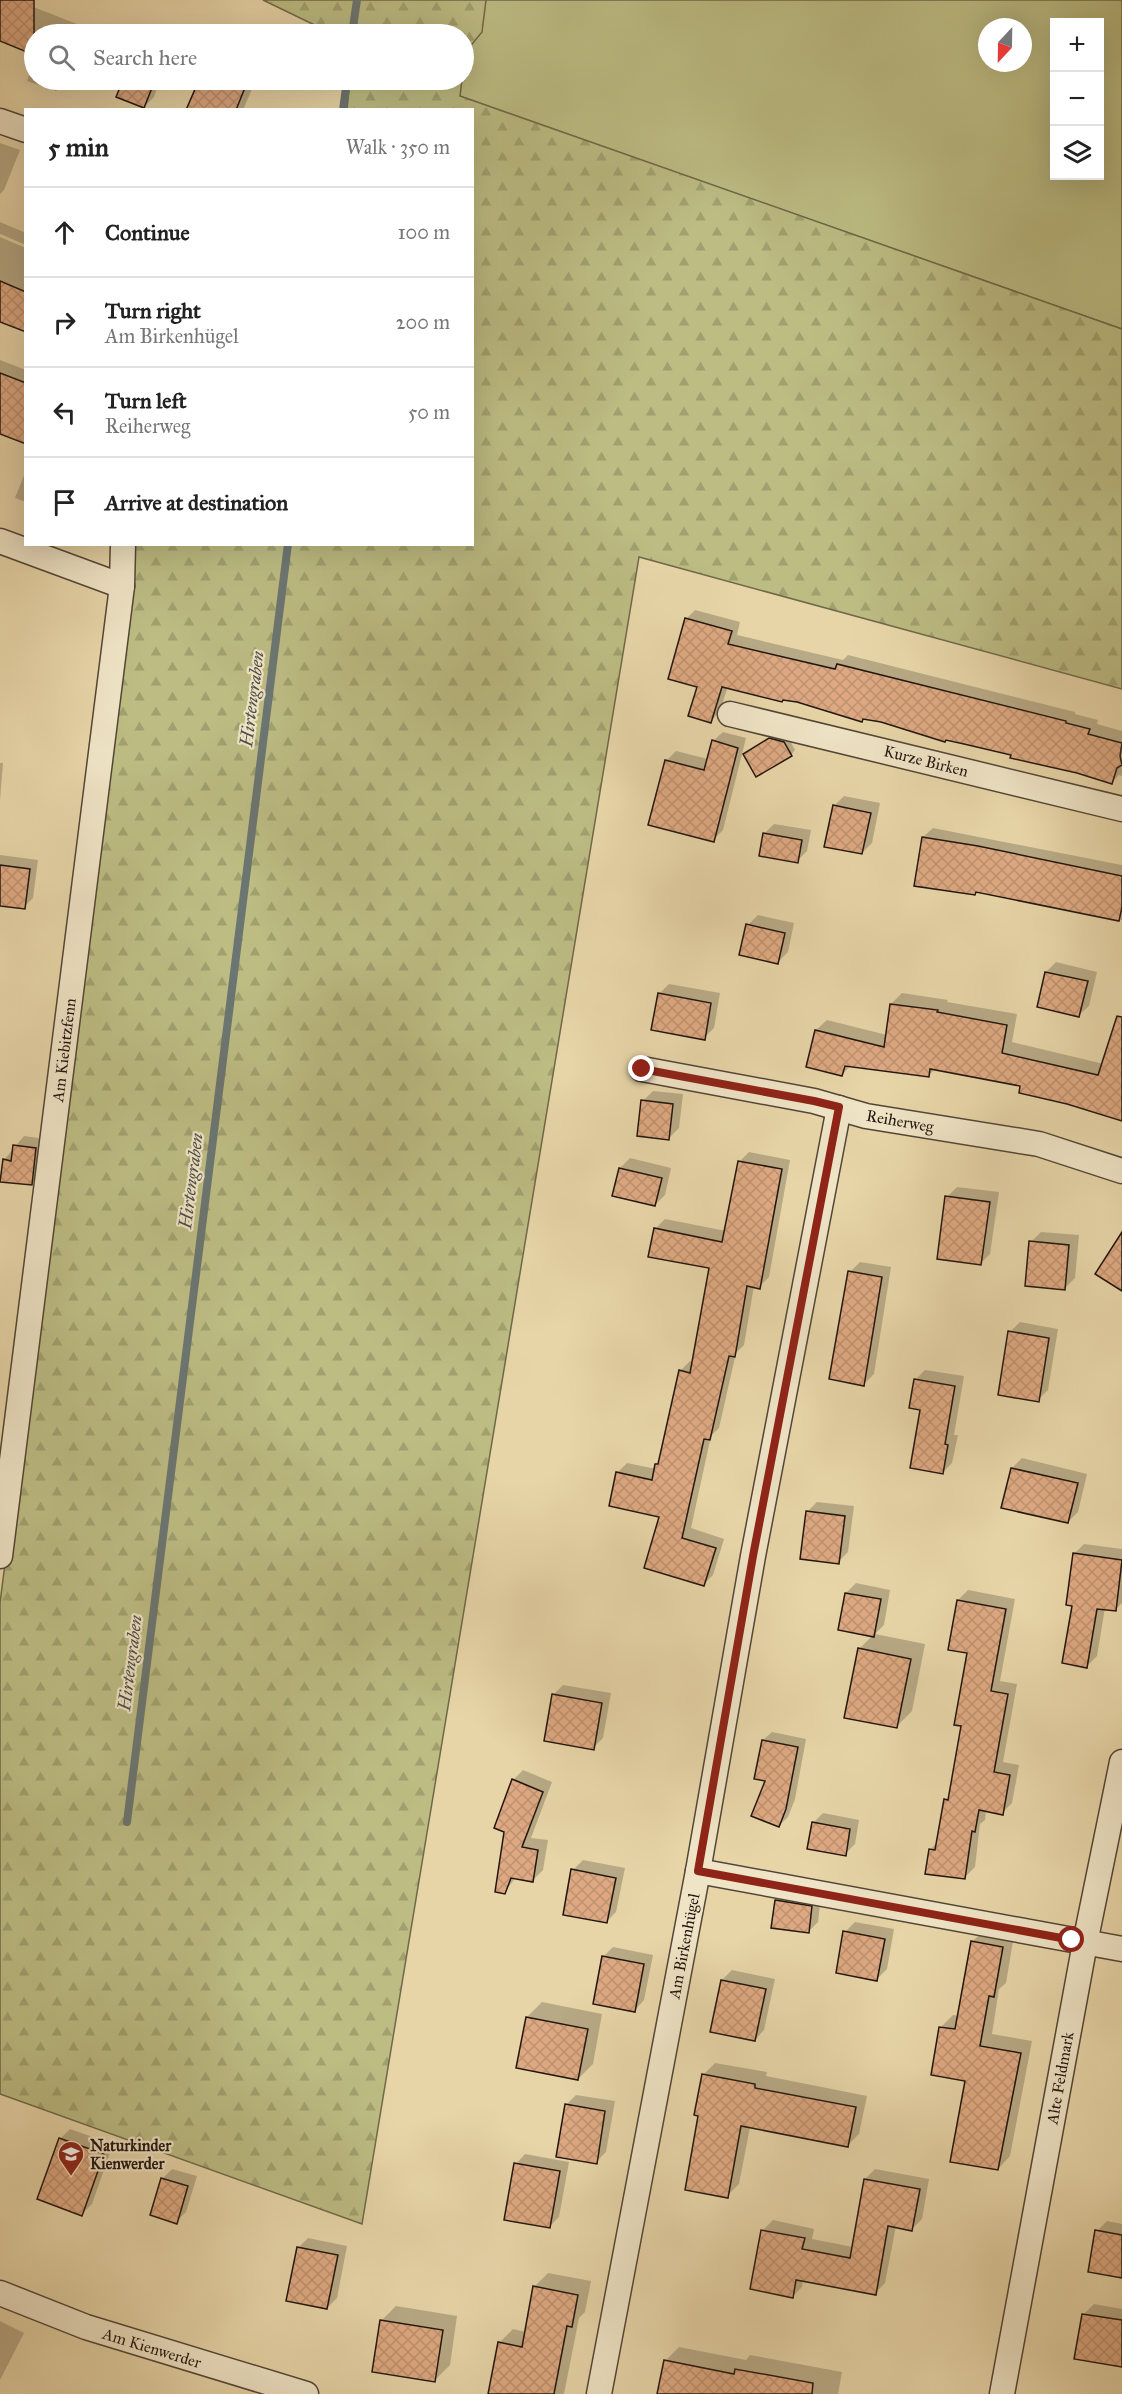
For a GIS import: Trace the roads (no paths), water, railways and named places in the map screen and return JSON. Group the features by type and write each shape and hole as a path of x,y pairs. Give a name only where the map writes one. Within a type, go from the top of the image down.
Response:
{"street":[{"path":"0,121 24,129"},
{"path":"0,541 122,586"},
{"name":"Am Kiebitzfenn","path":"0,1556 122,586 123,546"},
{"name":"Kurze Birken","path":"730,714 1122,809"},
{"name":"Reiherweg","path":"642,1069 814,1101 866,1116 1039,1144 1122,1170"},
{"name":"Am Birkenhügel","path":"599,2394 708,1873 753,1556 839,1107"},
{"name":"Alte Feldmark","path":"1002,2394 1085,1943 1122,1762"},
{"path":"708,1873 1122,1949"},
{"name":"Am Kienwerder","path":"0,2293 86,2327 306,2394"}],"waterway":[{"name":"Hirtengraben","path":"353,24 357,0"},
{"name":"Hirtengraben","path":"343,108 346,90"},
{"name":"Hirtengraben","path":"127,1822 288,546"}],"place":[{"name":"Naturkinder Kienwerder","path":"71,2177"}]}
